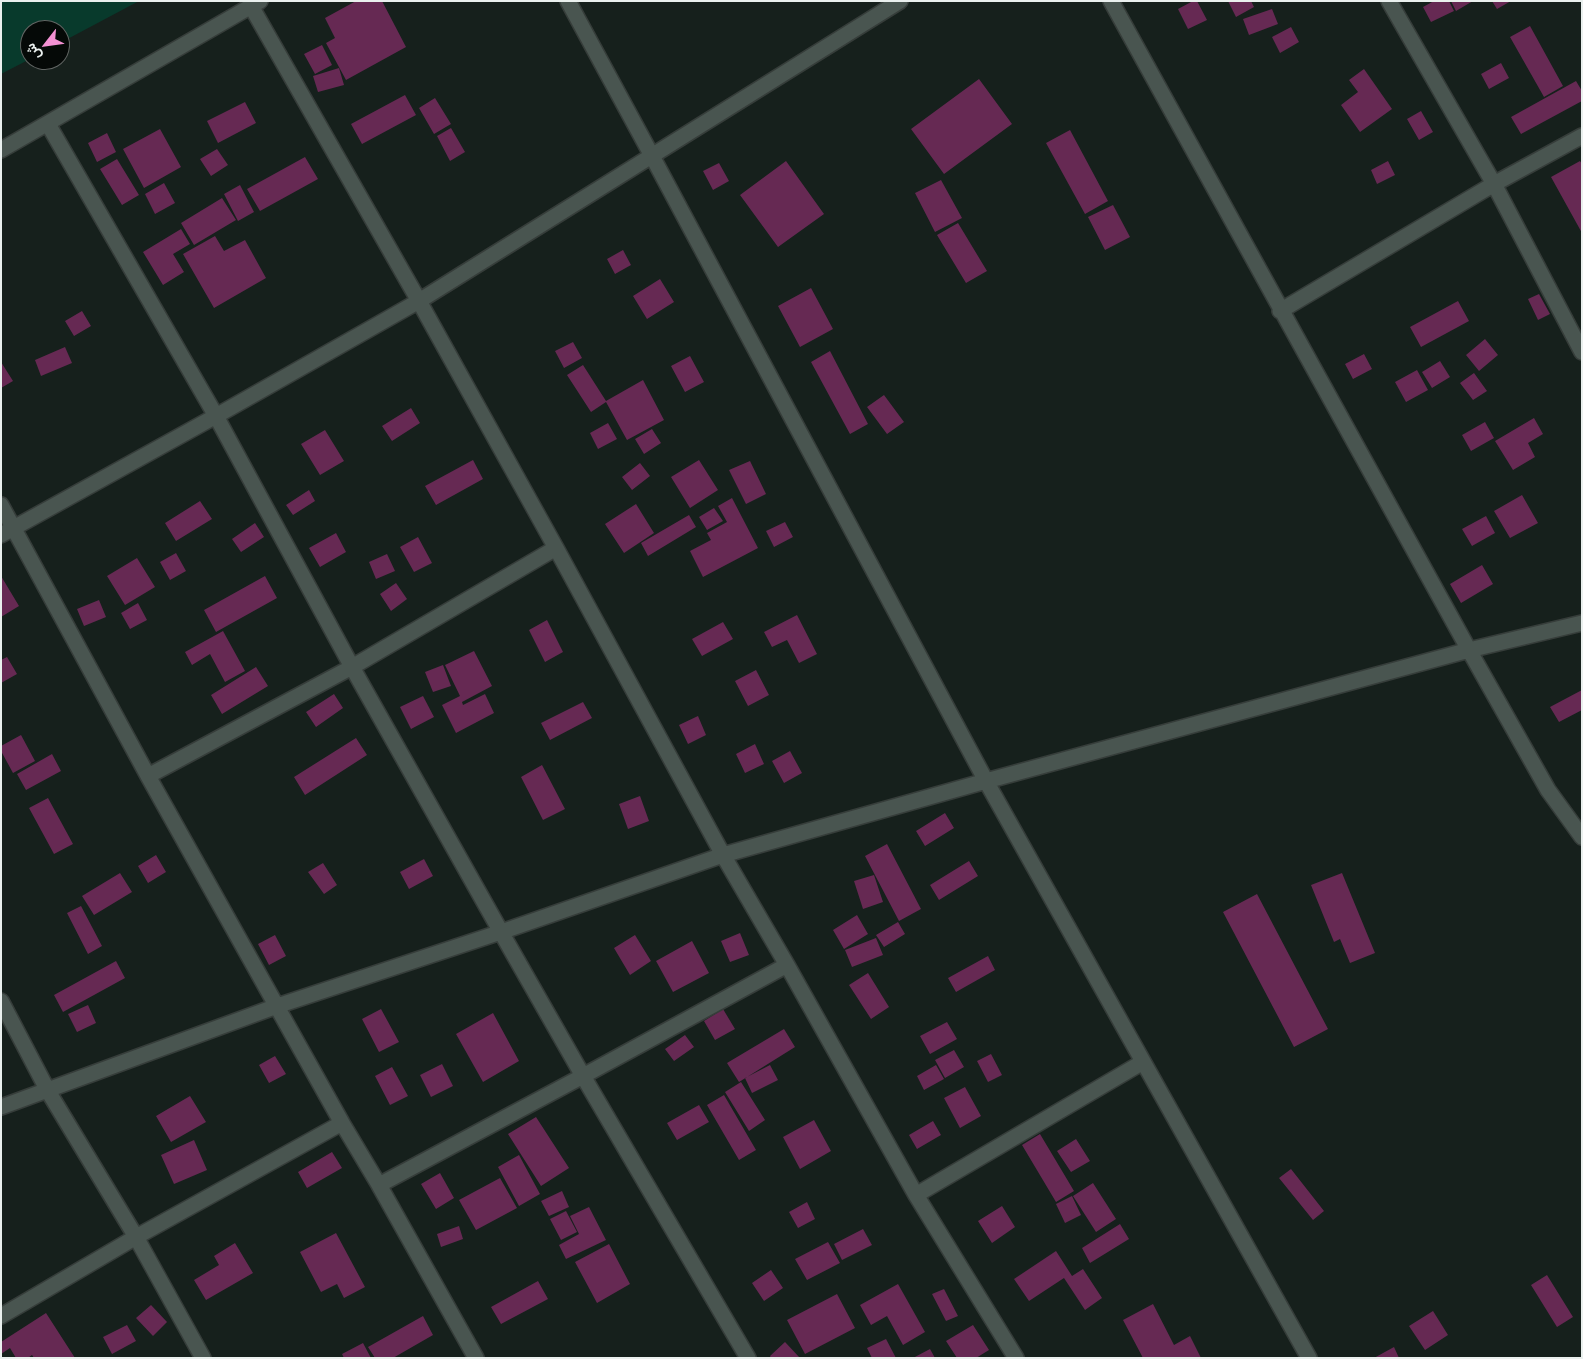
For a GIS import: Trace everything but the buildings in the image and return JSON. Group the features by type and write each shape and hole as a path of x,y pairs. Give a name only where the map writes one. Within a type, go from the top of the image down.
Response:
{"street":[{"path":"568,1 986,781 1309,1358"},
{"path":"8,531 419,301 900,1"},
{"path":"1111,1 1280,310 1548,790 1580,832"},
{"path":"1389,1 1494,184 1582,352"},
{"path":"1,150 256,4 556,548 723,856 787,965 916,1194 1014,1357"},
{"path":"48,124 216,416 352,667 501,932 748,1358"},
{"path":"1280,310 1494,184 1582,136"},
{"path":"1,505 8,531 476,1358"},
{"path":"148,776 352,667 556,548"},
{"path":"1,1107 277,1006 723,856 986,781 1469,650 1582,623"},
{"path":"379,1185 787,965"},
{"path":"1,1001 48,1091 136,1237 203,1358"},
{"path":"916,1194 1143,1062"},
{"path":"1,1316 136,1237 342,1123"}],"green space":[{"path":"1,1 139,1 70,38 70,20 20,20 20,64 1,74"}]}
